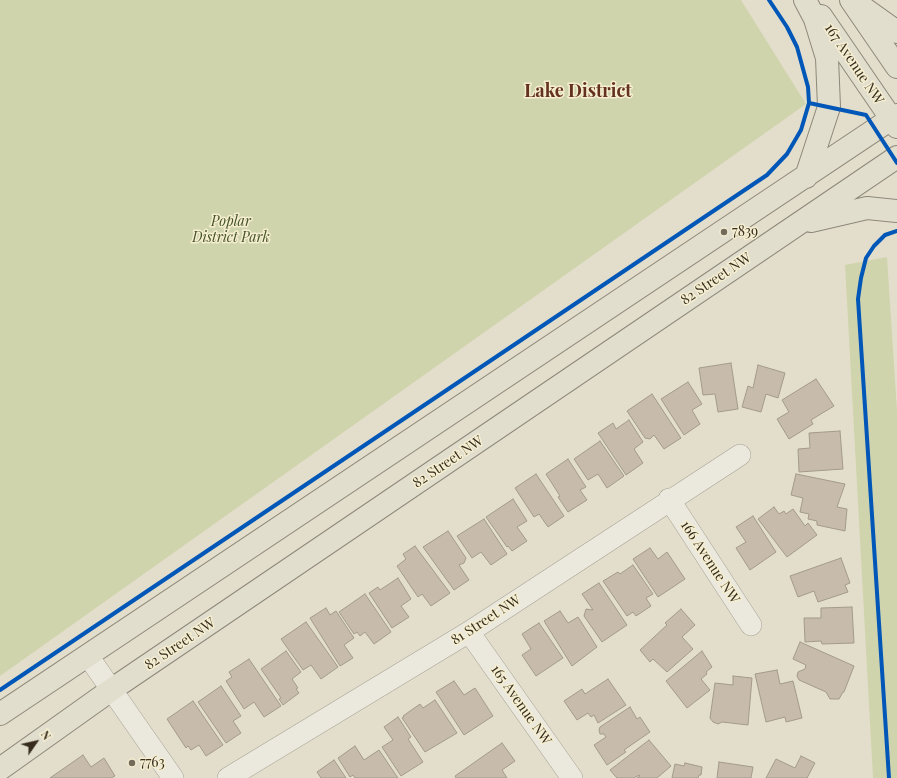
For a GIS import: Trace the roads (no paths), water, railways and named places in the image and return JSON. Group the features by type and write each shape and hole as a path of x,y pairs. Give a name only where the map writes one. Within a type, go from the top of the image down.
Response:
{"main road":[{"path":"805,0 815,19 827,58 829,106 806,177"},
{"name":"167 Avenue NW","path":"811,0 895,120"},
{"path":"851,0 897,67"},
{"path":"856,0 866,10 897,32"},
{"path":"0,714 806,177 895,120"},
{"name":"82 Street NW","path":"0,769 111,690 897,157"},
{"path":"796,225 867,208 897,211"}],"street":[{"name":"81 Street NW","path":"228,778 469,632 670,499 740,455"},
{"name":"166 Avenue NW","path":"670,499 751,625"},
{"name":"165 Avenue NW","path":"469,632 572,778"},
{"path":"88,656 173,778"}],"place":[{"name":"7839","path":"724,232"},
{"name":"7763","path":"132,763"}],"district":[{"name":"Lake District","path":"578,91"}],"park label":[{"name":"Poplar District Park","path":"231,230"}]}
